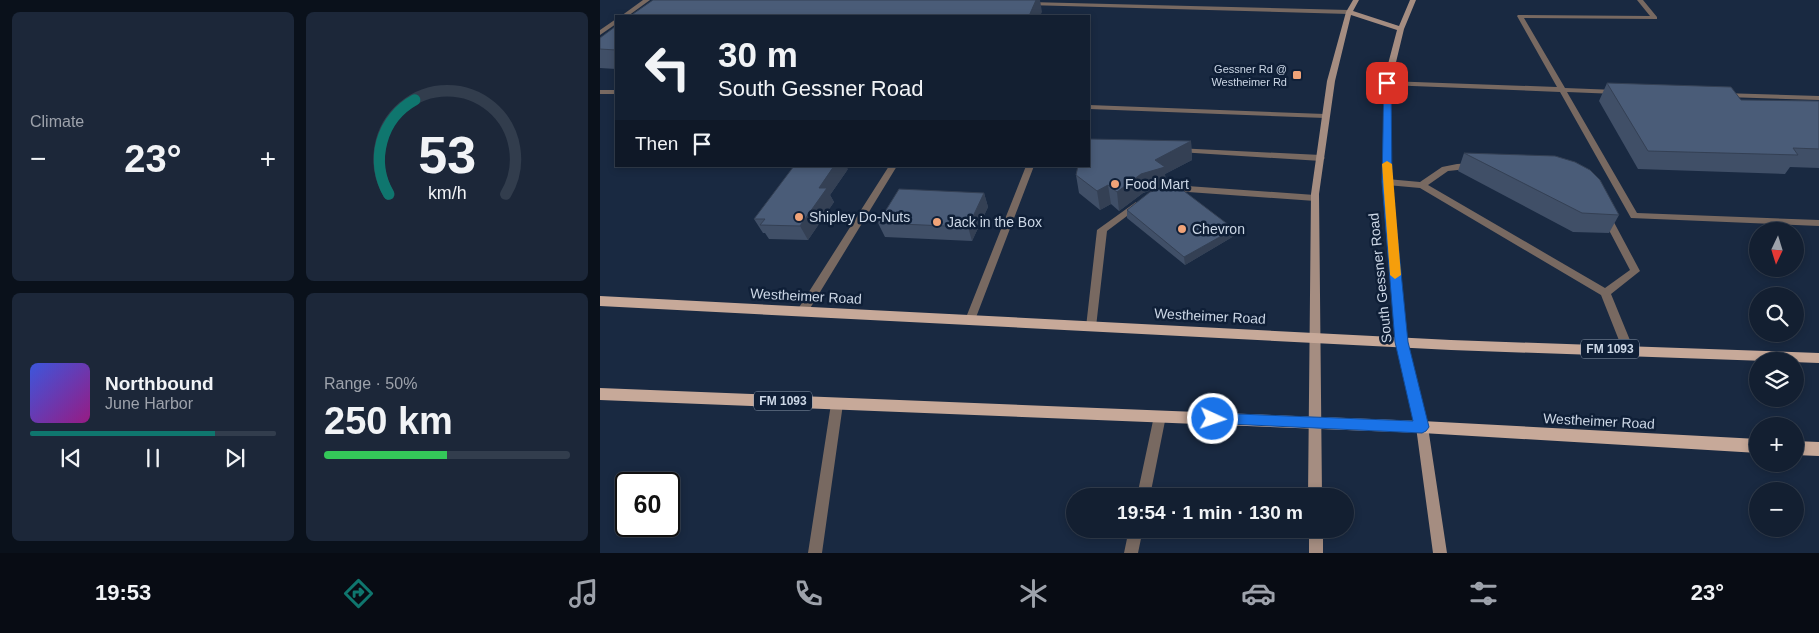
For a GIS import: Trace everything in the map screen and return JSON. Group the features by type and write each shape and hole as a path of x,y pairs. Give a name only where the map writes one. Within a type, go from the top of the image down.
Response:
{"main road":[{"path":"1315,488 1315,198 1331,80 1349,12 1356,0"},
{"name":"South Gessner Road","path":"1413,0 1401,29 1387,83 1387,182 1402,342 1422,427 1440,553"},
{"path":"1349,12 1401,29"},
{"name":"Westheimer Road","path":"600,301 1316,338 1819,358"},
{"path":"600,308 620,302"},
{"name":"Westheimer Road","path":"600,394 1422,427 1749,445"},
{"path":"1804,448 1819,449"},
{"path":"1316,538 1316,553"}],"lane":[{"path":"625,15 646,0"},
{"path":"1640,0 1656,18 1520,16 1634,216 1819,223"},
{"path":"1018,4 1084,8 1349,12"},
{"path":"600,33 615,23"},
{"path":"1387,83 1621,92"},
{"path":"600,92 615,92"},
{"path":"1720,95 1819,98"},
{"path":"1090,107 1326,116"},
{"path":"1166,149 1320,158"},
{"path":"1422,185 1440,170 1457,166 1484,166"},
{"path":"802,312 893,167"},
{"path":"970,320 1030,167"},
{"path":"1387,182 1422,185 1605,292 1628,350"},
{"path":"1091,327 1102,230 1152,195 1173,188 1315,198"},
{"path":"1601,206 1634,271 1605,292"},
{"path":"815,553 837,404"},
{"path":"1145,488 1160,416"},
{"path":"1131,553 1134,538"}],"building":[{"path":"653,0 1036,0 1029,15 631,15"},
{"path":"615,27 615,50 600,49 600,38"},
{"path":"1607,83 1731,87 1741,100 1819,101 1819,149 1793,148 1798,155 1648,151"},
{"path":"1090,139 1191,141 1155,160 1165,167 1141,174 1117,192 1108,185 1097,191 1076,175 1078,167 1090,167"},
{"path":"1464,153 1555,156 1575,162 1590,170 1600,180 1619,215 1582,213"},
{"path":"793,167 833,167 819,188 827,188 800,226 760,225 765,219 754,219"},
{"name":"Chevron","path":"1176,185 1234,229 1184,257 1127,210 1150,192"},
{"path":"899,189 984,193 968,227 878,223"}],"slow traffic":[{"path":"1387,164 1395,275"}],"place":[{"name":"Gessner Rd @ Westheimer Rd","path":"1297,75"},
{"name":"Food Mart","path":"1115,184"},
{"name":"Shipley Do-Nuts","path":"799,217"},
{"name":"Jack in the Box","path":"937,222"},
{"name":"Chevron","path":"1182,229"}],"route":[{"path":"1213,419 1422,427 1402,342 1387,182 1387,83"}]}
